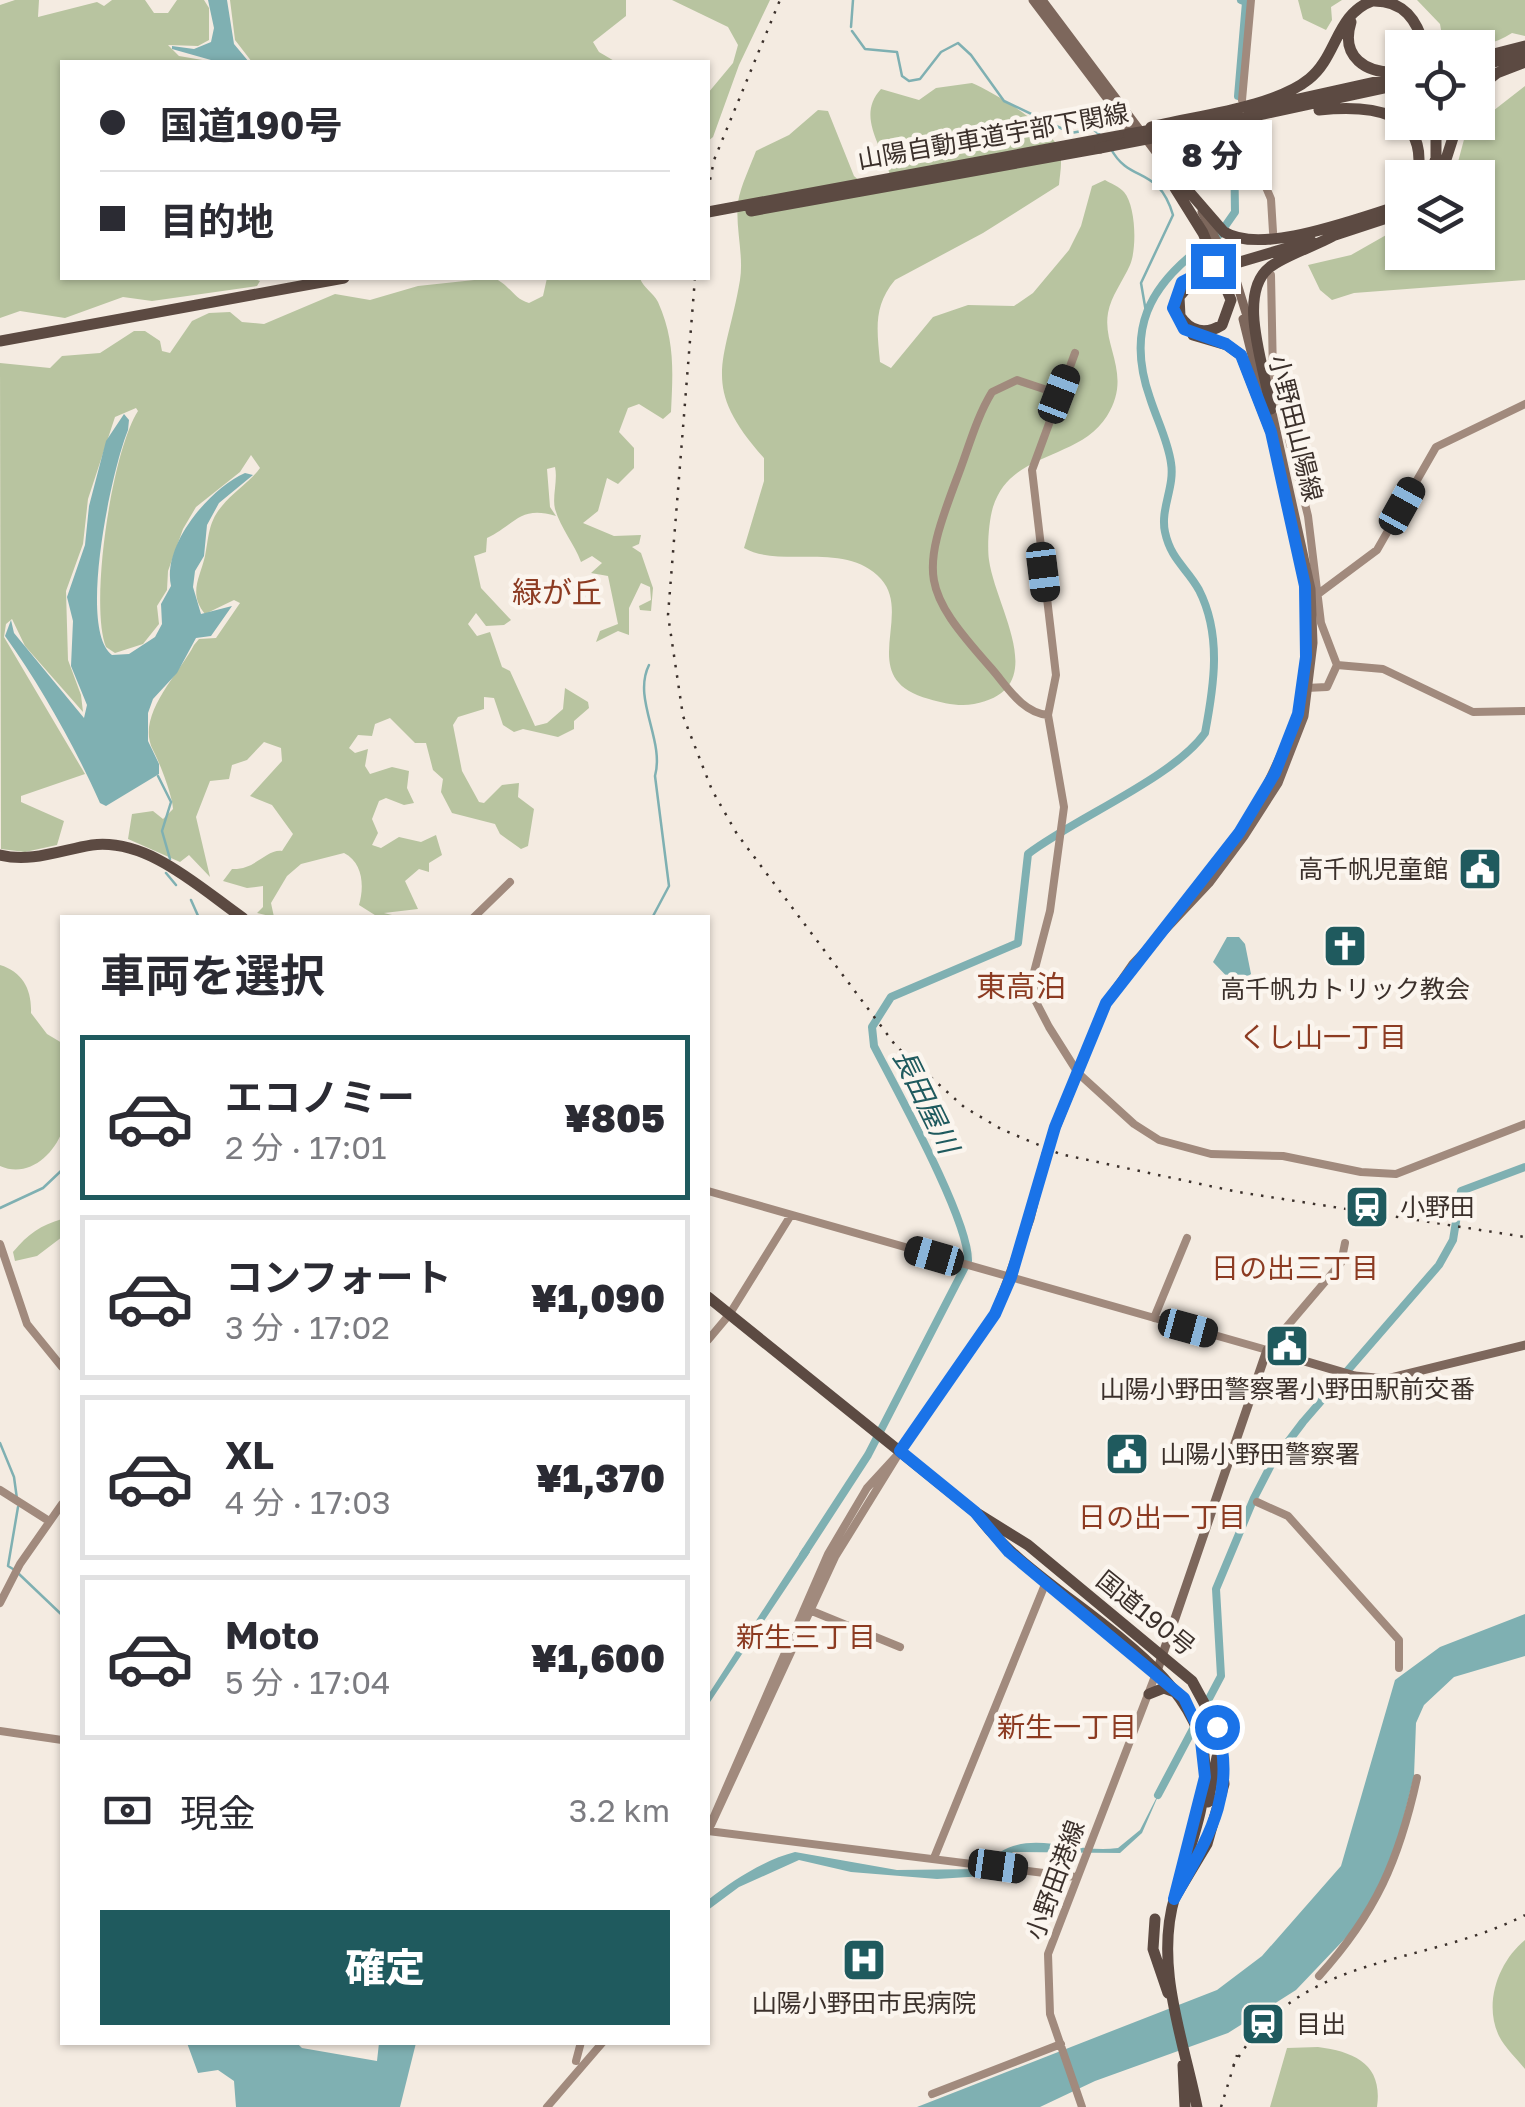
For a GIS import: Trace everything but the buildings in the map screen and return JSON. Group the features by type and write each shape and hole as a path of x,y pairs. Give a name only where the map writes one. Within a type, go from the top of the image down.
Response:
{"highway":[{"path":"1153,132 1298,86 1324,62 1350,15 1372,1 1403,7 1417,30"},
{"path":"1385,72 1354,58 1347,40 1355,16 1374,5 1391,5 1407,16 1414,30"},
{"path":"1495,54 1525,46"},
{"path":"1495,62 1525,54"},
{"path":"1495,75 1525,62"},
{"name":"山陽自動車道宇部下関線","path":"712,215 1099,144 1385,78"},
{"name":"山陽自動車道宇部下関線","path":"1099,144 1129,134 1250,118 1385,88"},
{"path":"1250,118 1348,108 1383,111 1412,135 1418,160"},
{"path":"1160,157 1233,237 1334,230 1385,217"},
{"path":"1170,180 1203,233 1230,294 1231,310 1225,322 1216,329 1198,331 1182,320 1179,298 1195,278 1214,268"},
{"path":"1271,432 1241,355 1226,344 1188,331 1174,314 1174,297 1182,282 1214,268 1385,210"},
{"path":"1271,408 1253,320 1256,286 1274,264 1334,230"},
{"path":"0,341 333,280"},
{"path":"0,855 28,858 95,845 128,848 160,861 238,915"},
{"name":"国道190号","path":"710,1299 878,1436 975,1512 1019,1538 1164,1655 1222,1748 1223,1794 1207,1844 1174,1899"},
{"name":"国道190号","path":"975,1512 1009,1552 1157,1671 1201,1714 1204,1787 1166,1942 1174,2001 1197,2107"},
{"path":"1009,1552 1010,1542 1019,1538"},
{"path":"1149,1694 1160,1688 1172,1690 1201,1714"},
{"path":"1155,1919 1155,1958 1174,2001"},
{"path":"1185,2107 1186,2056"}],"main road":[{"name":"小野田山陽線","path":"1033,0 1205,228 1230,280 1271,432 1305,586 1307,688"},
{"name":"小野田山陽線","path":"900,1451 982,1336 1011,1277 1046,1154 1106,1003 1261,800 1292,734 1307,688 1314,615 1308,563 1235,277 1200,210 1042,0"},
{"path":"1157,1671 1267,1350 1346,1374 1404,1377 1525,1345"}],"street":[{"path":"1242,100 1251,0"},
{"path":"1240,129 1271,199 1273,232"},
{"path":"1272,275 1273,375 1308,516 1321,623 1337,665 1330,684 1307,688"},
{"path":"1075,353 1032,470 1056,675 1048,716 1063,828 1032,983 1041,1014 1078,1073 1142,1130 1168,1143 1224,1157 1283,1156 1372,1174 1421,1168 1525,1124"},
{"path":"1048,716 1028,709 948,618 935,590 931,564 938,529 992,392 1017,380 1059,394"},
{"path":"1318,594 1377,550 1436,447 1525,404"},
{"path":"1337,665 1383,669 1473,712 1525,711"},
{"path":"475,915 510,882"},
{"path":"710,1192 1267,1350 1341,1263 1345,1243"},
{"path":"710,1338 791,1215"},
{"path":"1154,1318 1187,1238"},
{"path":"0,1244 27,1324 60,1364"},
{"path":"710,1825 806,1609 847,1534 900,1451"},
{"path":"0,1490 49,1521"},
{"path":"1257,1502 1288,1516 1398,1640 1399,1668"},
{"path":"0,1603 60,1507"},
{"path":"934,1858 1046,1582"},
{"path":"806,1609 900,1648"},
{"name":"小野田港線","path":"1082,2107 1047,1998 1046,1966 1076,1877 1157,1671"},
{"path":"0,1731 60,1740"},
{"path":"1319,1976 1366,1918 1388,1880 1417,1778"},
{"path":"710,1830 1076,1877"},
{"path":"576,2061 580,2045"},
{"path":"547,2107 600,2045"},
{"path":"932,2094 1062,2046"}],"green space":[{"path":"15,0 39,0 38,17 97,2 104,6 112,0 145,0 154,13 168,13 177,0 204,0 209,8 209,40 198,46 168,45 179,56 202,60 60,60 60,280 257,280 257,286 152,301 123,297 65,318 20,311 0,318 0,5"},
{"path":"230,0 626,0 626,16 593,42 599,52 613,60 250,60 235,40"},
{"path":"672,0 770,0 710,139 710,91 733,63 738,45 728,27"},
{"path":"1298,0 1342,0 1331,7 1332,20 1326,30 1303,19"},
{"path":"1417,0 1525,0 1525,36 1512,33 1495,41 1495,30 1441,30"},
{"path":"972,83 1018,110 1051,136 1060,154 1059,185 983,233 895,280 880,309 880,362 891,368 933,317 968,305 1014,306 1033,293 1069,250 1081,226 1092,186 1105,180 1124,192 1131,207 1134,239 1130,265 1108,313 1117,387 1107,416 1080,441 1014,475 993,507 989,560 1014,645 1015,665 1011,682 998,696 963,705 929,699 907,690 895,677 890,662 889,594 881,579 867,567 832,558 759,554 744,548 764,481 764,458 730,411 722,372 741,270 738,202 756,151 789,135 818,110 828,111 854,176 870,190 890,175 871,120 874,99 881,89 919,100 936,88"},
{"path":"1525,86 1525,280 1354,293 1332,300 1320,290 1308,265 1351,255 1385,236 1385,270 1495,270 1495,160 1459,160 1464,140 1495,140 1495,109"},
{"path":"497,280 529,303 543,296 547,280 641,280 658,302 667,329 672,356 671,412 663,419 639,404 628,408 619,432 634,448 634,468 618,484 607,478 598,511 583,523 614,536 641,535 639,544 632,547 641,553 653,588 651,611 640,610 639,606 651,600 650,587 641,583 629,608 629,635 618,631 596,642 600,631 618,624 608,576 591,573 602,563 592,556 581,562 561,523 554,504 555,467 547,469 550,507 556,516 526,514 487,538 486,552 474,556 481,588 511,620 504,625 486,626 476,613 468,624 477,636 490,632 502,667 510,671 535,726 547,723 563,709 565,688 588,702 589,708 574,721 574,729 558,737 523,729 514,732 503,725 494,698 484,697 484,709 458,717 453,725 462,771 479,802 484,803 502,785 519,783 518,797 534,809 528,846 521,849 500,834 495,824 452,813 441,792 443,779 433,770 426,743 415,743 390,718 375,724 372,736 358,735 349,748 355,753 368,749 365,766 370,774 392,767 409,771 407,788 414,803 404,805 386,798 379,801 372,819 378,833 372,845 381,848 399,837 421,842 436,835 442,855 429,863 429,872 419,869 405,881 418,909 375,915 359,905 359,869 344,853 301,864 287,876 271,903 274,915 257,913 263,907 263,886 247,888 223,881 232,869 282,851 293,834 272,805 250,796 282,761 281,748 264,742 247,760 232,765 229,779 210,781 196,817 210,877 189,855 180,862 128,839 132,814 153,811 163,819 173,809 149,737 150,723 161,696 194,645 199,639 216,638 240,603 234,600 205,614 197,599 197,585 214,518 260,468 251,455 240,472 196,507 183,529 168,571 167,590 157,606 159,624 143,644 115,653 106,647 101,626 102,564 112,492 136,408 115,417 88,499 83,544 66,591 68,660 83,712 25,646 12,619 6,624 4,637 85,774 21,796 21,802 64,821 57,845 25,852 1,849 0,363 50,368 62,356 100,353 134,331 145,331 160,341 162,351 170,353 192,321 209,313 230,312 242,322 264,324 335,294 370,300 418,286"},
{"path":"0,965 20,977 28,990 31,1013 47,1034 60,1042 60,1136 52,1150 37,1163 20,1169 0,1166"},
{"path":"60,1220 60,1239 37,1256 15,1261 13,1252 41,1227"},
{"path":"1525,1940 1525,2069 1499,2036 1493,1997 1501,1971"},
{"path":"1318,2047 1364,2063 1376,2081 1377,2107 1270,2107 1287,2048"}],"water":[{"path":"208,0 227,0 234,44 247,60 211,60 172,49 194,49 211,42 214,28"},
{"path":"124,414 129,420 128,430 107,511 97,583 102,639 112,655 129,654 155,637 162,624 161,604 171,586 170,570 181,536 217,492 245,473 253,475 219,503 207,525 204,556 195,571 193,587 201,614 232,606 211,636 196,638 177,673 153,699 148,713 148,741 159,764 159,774 106,806 100,803 57,718 5,636 11,620 14,633 84,718 87,705 71,666 73,621 67,597 85,545 89,506 106,441"},
{"path":"1227,937 1239,937 1245,944 1251,974 1235,985 1213,962"},
{"path":"803,1548 810,1552 710,1702 710,1692"},
{"path":"1525,1614 1525,1656 1454,1677 1424,1705 1416,1723 1414,1776 1393,1860 1357,1926 1296,1990 1228,2033 1095,2081 1040,2107 917,2107 1217,1990 1262,1956 1341,1866 1395,1680 1440,1647"},
{"path":"1162,1787 1142,1833 1120,1853 1013,1852 984,1876 937,1879 851,1872 799,1860 739,1887 710,1909 710,1899 738,1878 795,1852 897,1870 981,1869 1012,1846 1045,1843 1118,1848 1140,1830"},
{"path":"188,2045 299,2045 377,2061 379,2045 416,2045 400,2107 236,2107 234,2081 218,2070 198,2073"}],"waterway":[{"path":"851,27 853,0"},
{"name":"長田屋川","path":"1238,96 1246,2 1241,0"},
{"path":"852,31 865,49 897,52 902,76 909,81 920,79 941,52 958,43 1004,101 1071,133 1093,129 1100,135"},
{"name":"長田屋川","path":"1219,235 1235,212 1234,143"},
{"path":"1111,149 1127,167 1160,189 1173,215 1141,283 1146,312"},
{"name":"長田屋川","path":"803,1555 868,1455 968,1261 957,1216 874,1046 872,1027 891,997 1018,943 1028,854 1170,766 1205,733 1213,679 1211,625 1199,590 1175,557 1165,532 1171,463 1143,374 1141,351 1142,331 1156,294 1184,261 1203,246"},
{"path":"649,665 644,692 656,748 655,776 669,886 654,915"},
{"path":"158,776 171,802 162,831 170,859"},
{"path":"166,873 176,885"},
{"path":"191,900 198,915"},
{"path":"1158,1795 1221,1676 1216,1589 1272,1463 1439,1265 1453,1240 1461,1191 1525,1167"},
{"path":"0,1208 43,1188 60,1172"},
{"path":"0,1443 14,1477 17,1499"},
{"path":"13,1569 8,1566 18,1507"},
{"path":"19,1574 60,1613"}],"railway":[{"path":"710,180 714,160 780,0"},
{"path":"695,280 668,615 683,716 712,790 737,834 896,1046 964,1107 1001,1129 1060,1154 1238,1192 1525,1237"},
{"path":"1233,2066 1261,2028 1292,2001 1327,1981 1485,1932 1525,1915"},
{"path":"1221,2107 1237,2055"}],"place":[{"name":"高千帆児童館","path":"1480,869"},
{"name":"高千帆カトリック教会","path":"1345,946"},
{"name":"小野田","path":"1367,1207"},
{"name":"山陽小野田警察署小野田駅前交番","path":"1287,1346"},
{"name":"山陽小野田警察署","path":"1127,1454"},
{"name":"山陽小野田市民病院","path":"864,1960"},
{"name":"目出","path":"1263,2024"}],"district":[{"name":"緑が丘","path":"557,593"},
{"name":"東高泊","path":"1021,987"},
{"name":"くし山一丁目","path":"1323,1037"},
{"name":"日の出三丁目","path":"1295,1268"},
{"name":"日の出一丁目","path":"1162,1517"},
{"name":"新生三丁目","path":"806,1637"},
{"name":"新生一丁目","path":"1067,1727"}],"route":[{"path":"1213,266 1182,282 1173,308 1184,329 1226,344 1244,358 1271,432 1305,586 1308,628 1298,714 1261,800 1224,854 1106,1003 1066,1109 1055,1127 1030,1219 995,1314 900,1451 975,1512 1009,1552 1147,1662 1184,1698 1203,1742 1205,1777 1174,1899 1207,1844 1221,1805 1224,1765 1217,1727"}]}
